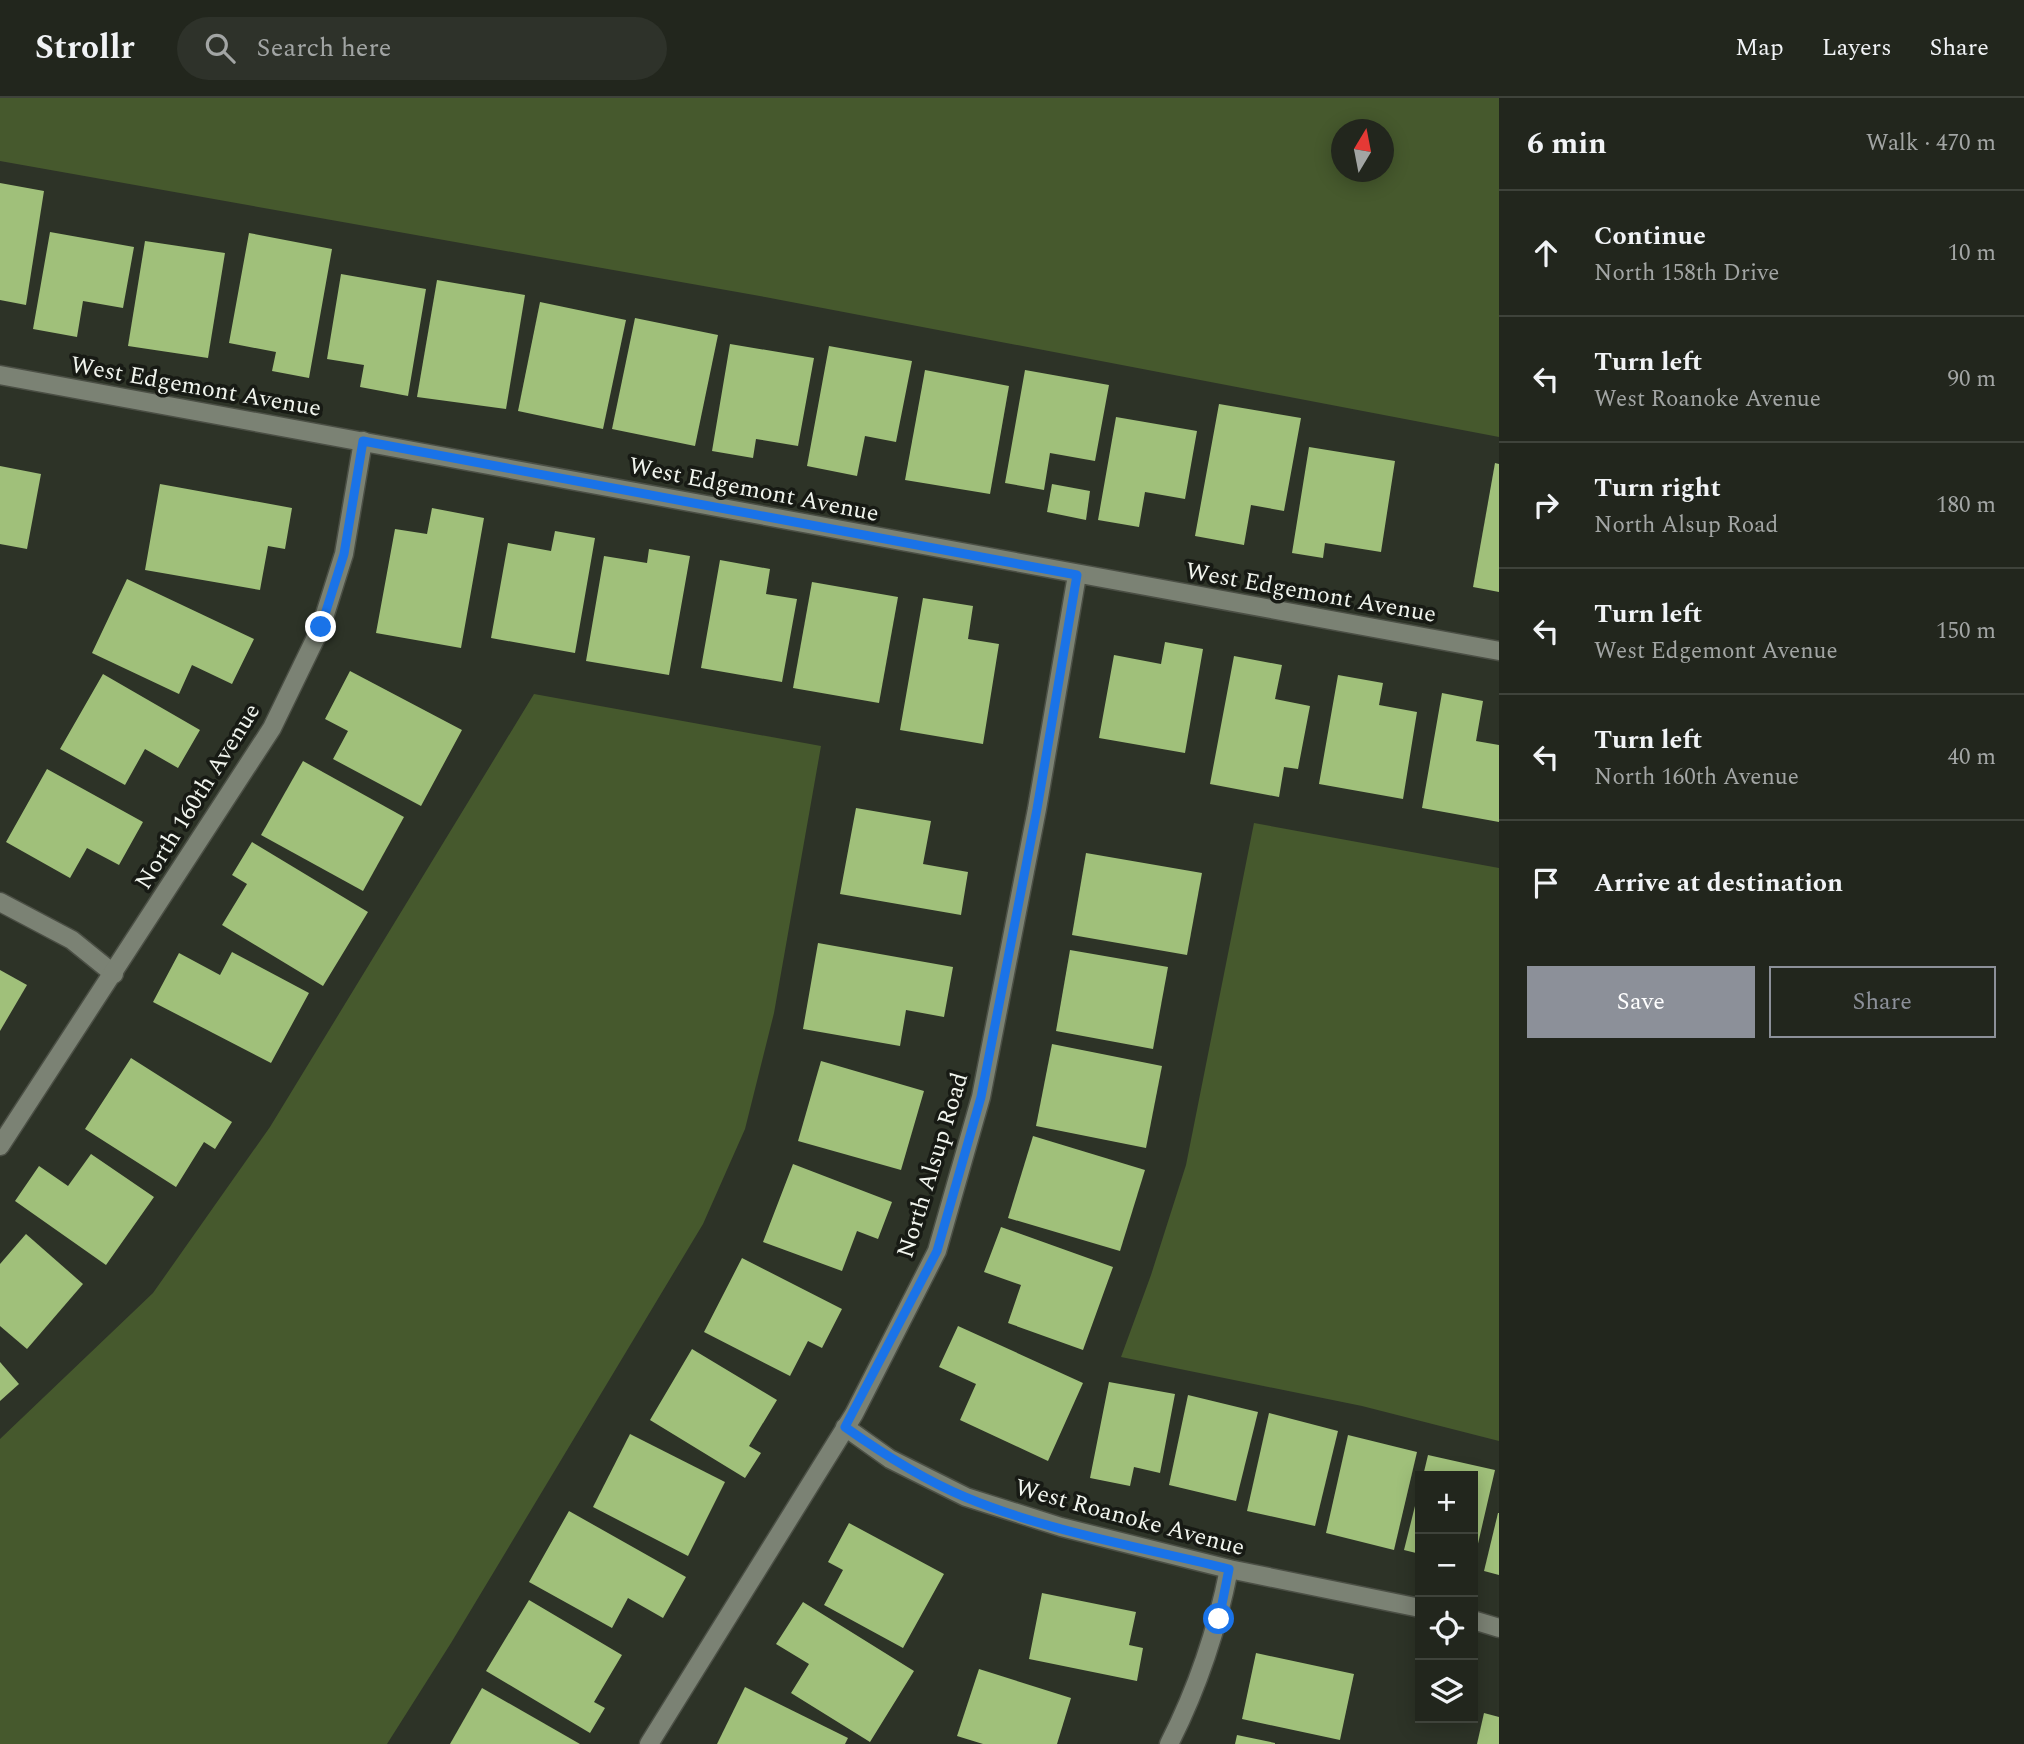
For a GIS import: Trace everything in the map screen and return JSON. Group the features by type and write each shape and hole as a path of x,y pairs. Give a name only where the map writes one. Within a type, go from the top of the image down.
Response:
{"street":[{"name":"West Edgemont Avenue","path":"0,375 1499,651"},
{"name":"North 160th Avenue","path":"0,1146 272,728 321,627 344,554 363,441"},
{"name":"North Alsup Road","path":"649,1744 845,1427 937,1251 981,1097 1037,809 1077,575"},
{"path":"0,902 72,940 114,974"},
{"name":"West Roanoke Avenue","path":"845,1427 890,1459 966,1497 1061,1527 1229,1569 1415,1607"},
{"path":"1168,1744 1186,1710 1214,1632 1229,1569"},
{"path":"1478,1622 1499,1628"}],"green space":[{"path":"0,98 1499,98 1499,437 765,297 0,161"},
{"path":"534,694 821,746 774,1013 745,1129 703,1224 451,1643 387,1744 0,1744 0,1439 153,1293 270,1127"},
{"path":"1254,823 1499,868 1499,1441 1362,1406 1121,1357 1151,1275 1186,1165"}],"building":[{"path":"0,183 44,191 26,305 0,300"},
{"path":"50,232 134,247 123,308 83,301 77,337 33,329"},
{"path":"249,233 332,249 309,378 272,371 276,352 229,343"},
{"path":"145,241 225,253 208,358 128,346"},
{"path":"341,274 426,289 408,396 360,387 364,365 327,359"},
{"path":"437,280 525,295 506,409 417,397"},
{"path":"540,302 626,320 603,429 518,411"},
{"path":"635,318 718,335 695,446 612,429"},
{"path":"730,344 814,358 798,446 756,439 753,458 712,451"},
{"path":"829,346 912,361 896,442 865,436 857,476 807,466"},
{"path":"925,370 1009,386 990,494 905,480"},
{"path":"1025,370 1109,385 1095,461 1050,453 1044,490 1005,483"},
{"path":"1219,404 1301,418 1284,511 1251,505 1244,545 1195,536"},
{"path":"1116,417 1197,431 1185,499 1145,492 1139,527 1098,520"},
{"path":"1309,447 1395,461 1381,552 1325,543 1323,558 1292,553"},
{"path":"1495,463 1499,464 1499,592 1473,587"},
{"path":"0,466 41,474 27,549 0,544"},
{"path":"160,484 292,508 285,549 268,546 260,590 145,570"},
{"path":"1052,484 1090,491 1086,520 1047,512"},
{"path":"432,508 484,518 461,648 376,633 395,529 427,534"},
{"path":"555,531 595,538 575,653 491,638 508,543 551,551"},
{"path":"649,549 690,556 669,675 586,661 604,556 647,563"},
{"path":"720,560 770,569 766,594 797,599 782,682 701,668"},
{"path":"127,579 254,639 232,684 192,665 179,694 92,653"},
{"path":"812,582 898,597 879,703 793,688"},
{"path":"923,598 973,606 968,639 999,644 983,744 900,730"},
{"path":"1165,642 1203,649 1185,753 1099,738 1114,655 1161,664"},
{"path":"1234,656 1282,665 1275,699 1310,706 1298,769 1284,767 1279,797 1210,784"},
{"path":"350,671 462,730 421,806 333,759 348,731 325,719"},
{"path":"103,674 200,730 178,768 145,749 125,785 60,749"},
{"path":"1338,675 1383,683 1379,705 1417,712 1403,799 1319,784"},
{"path":"1442,693 1483,701 1476,741 1499,745 1499,822 1422,808"},
{"path":"303,761 404,817 363,891 261,835"},
{"path":"47,769 143,822 119,865 87,848 70,878 6,842"},
{"path":"856,808 931,821 923,864 968,872 961,915 840,894"},
{"path":"252,842 368,912 323,986 222,925 247,884 232,875"},
{"path":"1086,853 1202,873 1187,955 1072,935"},
{"path":"818,943 953,967 944,1017 906,1010 900,1046 803,1029"},
{"path":"1070,950 1168,967 1153,1049 1056,1031"},
{"path":"232,952 309,993 271,1063 153,1002 179,953 220,975"},
{"path":"0,970 27,985 0,1031"},
{"path":"1052,1044 1162,1066 1146,1148 1036,1126"},
{"path":"131,1058 232,1122 215,1149 204,1142 176,1187 85,1129"},
{"path":"821,1061 924,1091 901,1170 798,1141"},
{"path":"1033,1136 1145,1170 1120,1251 1008,1218"},
{"path":"91,1154 154,1197 106,1265 15,1201 39,1166 68,1186"},
{"path":"793,1164 892,1202 878,1239 857,1231 842,1271 763,1242"},
{"path":"1001,1227 1113,1267 1083,1350 1008,1323 1021,1285 984,1272"},
{"path":"26,1234 83,1284 27,1349 0,1326 0,1264"},
{"path":"742,1258 842,1309 822,1348 808,1341 790,1376 704,1332"},
{"path":"958,1326 1083,1383 1048,1461 960,1420 976,1384 939,1367"},
{"path":"692,1349 777,1400 749,1446 761,1453 745,1478 650,1420"},
{"path":"0,1362 19,1384 0,1401"},
{"path":"1109,1382 1175,1394 1160,1473 1134,1467 1130,1486 1090,1478"},
{"path":"1188,1395 1258,1412 1236,1501 1169,1485"},
{"path":"1269,1413 1338,1431 1315,1526 1247,1511"},
{"path":"630,1434 725,1482 688,1556 593,1507"},
{"path":"1348,1435 1417,1452 1394,1550 1326,1533"},
{"path":"1428,1455 1495,1470 1478,1544 1478,1471 1424,1471"},
{"path":"1415,1506 1415,1553 1404,1550"},
{"path":"569,1511 686,1577 663,1618 628,1598 612,1628 529,1582"},
{"path":"1499,1513 1499,1575 1484,1571"},
{"path":"849,1523 944,1574 903,1648 824,1605 843,1570 828,1562"},
{"path":"1042,1593 1136,1612 1129,1645 1143,1648 1137,1681 1029,1659"},
{"path":"529,1600 622,1655 594,1702 605,1708 590,1733 486,1671"},
{"path":"803,1602 914,1671 870,1742 791,1693 809,1664 776,1644"},
{"path":"1256,1653 1354,1674 1340,1740 1242,1719"},
{"path":"979,1669 1071,1698 1057,1744 983,1744 957,1736"},
{"path":"745,1687 848,1738 845,1744 717,1744"},
{"path":"482,1688 580,1744 450,1744"},
{"path":"1484,1713 1499,1717 1499,1744 1477,1744"},
{"path":"1237,1735 1275,1743 1275,1744 1235,1744"}],"route":[{"path":"321,627 344,554 363,441 1077,575 1037,809 981,1097 937,1251 845,1427 890,1459 966,1497 1061,1527 1229,1569 1219,1619"}]}
